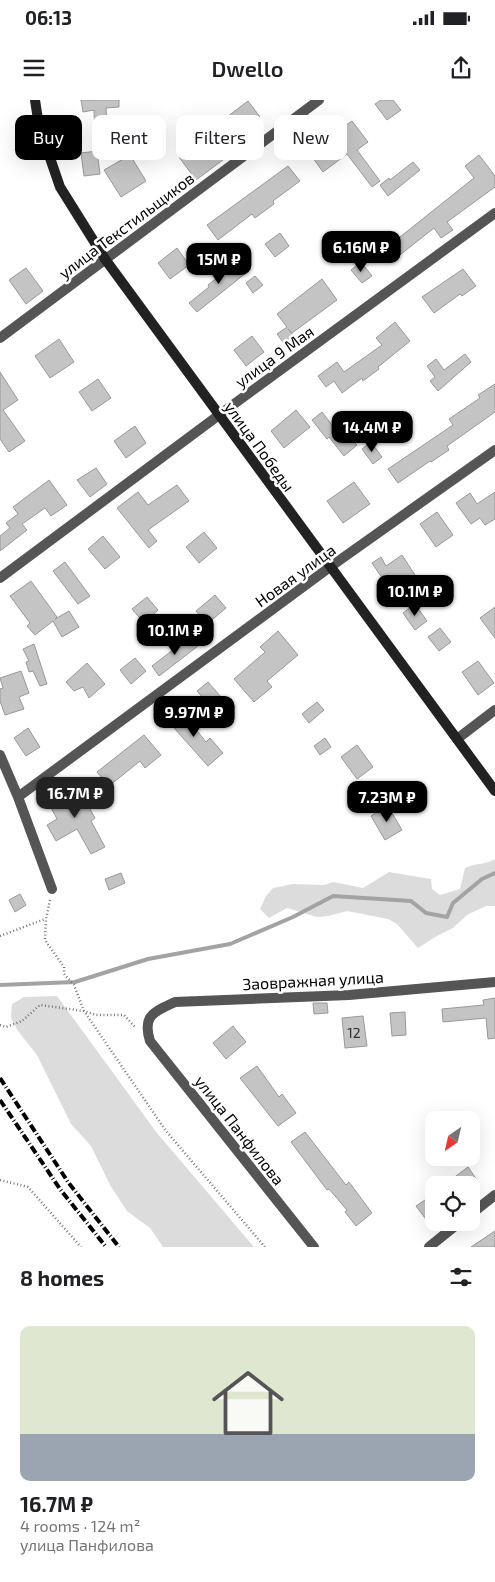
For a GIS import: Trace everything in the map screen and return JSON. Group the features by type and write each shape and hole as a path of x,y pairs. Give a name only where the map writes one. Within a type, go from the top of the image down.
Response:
{"street":[{"name":"улица Победы","path":"35,100 39,126 60,187 105,259 495,791"},
{"name":"улица Текстильщиков","path":"0,338 319,100"},
{"name":"улица 9 Мая","path":"0,578 495,213"},
{"name":"Новая улица","path":"18,797 330,567 495,450"},
{"path":"457,739 495,710"},
{"path":"0,755 52,888"},
{"name":"Заовражная улица","path":"147,1030 148,1019 156,1011 175,1002 349,995 495,982"},
{"name":"улица Панфилова","path":"147,1030 150,1041 314,1247"},
{"path":"480,1207 495,1195"},
{"path":"428,1247 448,1231"}],"path":[{"path":"52,888 46,919 45,940 64,968 64,974 74,985 84,1011 166,1131 265,1247"},
{"path":"0,936 46,919"},
{"path":"0,1025 6,1027 22,1021 40,1005 84,1011 96,1015 124,1016 138,1030 147,1030"},
{"path":"0,1180 28,1187 81,1247"}],"shaded area":[{"path":"495,859 495,906 486,906 467,915 453,928 418,948 397,924 388,919 347,911 317,917 287,908 269,918 260,909 266,896 273,888 292,884 324,885 333,882 363,888 389,872 431,879 432,889 440,895 460,889 465,868"},
{"path":"57,996 157,1133 254,1247 163,1247 150,1228 127,1211 110,1185 91,1146 71,1124 37,1055 18,1031 11,1018 12,1004 24,997"}],"building":[{"path":"81,100 119,100 119,107 106,108 106,115 94,115 94,110 83,112"},
{"path":"381,100 393,100 401,110 387,120 375,104"},
{"path":"248,101 258,115 230,115"},
{"path":"352,121 368,142 357,150 380,181 372,187 347,154 347,124"},
{"path":"92,152 92,160 98,160 100,174 84,176 82,153"},
{"path":"479,155 495,176 495,187 447,222 453,230 441,238 434,228 391,262 376,242 389,233 395,241 474,178 465,166"},
{"path":"121,160 133,160 146,181 121,197 104,170"},
{"path":"181,160 223,160 196,180"},
{"path":"314,160 339,160 323,172"},
{"path":"413,162 420,170 388,196 380,185 389,178 390,180"},
{"path":"288,166 300,181 273,201 274,204 255,218 252,214 218,240 207,225"},
{"path":"280,233 289,246 275,257 265,244"},
{"path":"177,248 189,265 170,279 158,263"},
{"path":"235,257 246,273 197,312 189,303 229,268 226,263"},
{"path":"361,262 372,276 362,283 351,270"},
{"path":"26,268 43,291 26,304 9,280"},
{"path":"463,269 476,286 462,296 460,294 434,313 422,297"},
{"path":"255,276 263,285 253,293 246,283"},
{"path":"322,279 337,300 292,333 288,329 298,341 288,349 277,334 287,327 277,314"},
{"path":"395,322 410,341 378,367 379,369 363,381 362,378 342,393 334,381 326,387 318,376 337,362 344,372 382,345 376,338"},
{"path":"252,336 264,352 246,366 234,350"},
{"path":"59,339 74,362 50,378 35,356"},
{"path":"465,354 471,362 438,391 430,381 435,377 427,366 436,359 444,370"},
{"path":"0,372 18,400 3,410 25,441 9,452 0,439"},
{"path":"98,379 111,398 92,411 79,392"},
{"path":"495,384 495,412 447,446 449,450 398,483 388,469 453,425 449,419 480,398 478,395"},
{"path":"296,410 310,427 284,448 271,431"},
{"path":"322,412 345,442 350,438 357,445 344,456 312,420"},
{"path":"135,426 146,443 126,458 114,441"},
{"path":"371,442 382,457 373,464 362,449"},
{"path":"96,468 107,484 90,497 77,480"},
{"path":"49,480 67,505 51,516 45,508 22,524 27,530 0,551 0,536 10,528 6,523 18,514 13,507"},
{"path":"354,482 370,504 343,523 327,501"},
{"path":"177,485 189,501 148,530 157,541 149,548 117,508 138,492 148,505"},
{"path":"495,492 495,519 485,525 480,518 471,524 456,503 470,493 477,504"},
{"path":"437,512 453,535 436,547 420,524"},
{"path":"204,532 217,548 199,563 186,547"},
{"path":"103,536 120,557 105,569 88,549"},
{"path":"402,555 417,578 393,594 372,563 381,557 386,566"},
{"path":"65,562 90,596 78,604 53,571"},
{"path":"31,581 57,617 55,619 69,611 79,627 62,637 53,621 35,635 27,626 30,623 10,596"},
{"path":"215,595 226,608 207,624 196,611"},
{"path":"147,597 158,610 144,623 132,609"},
{"path":"415,604 427,621 415,630 403,613"},
{"path":"495,607 495,638 480,618"},
{"path":"440,628 451,642 439,651 428,637"},
{"path":"278,631 298,655 267,681 272,687 254,702 234,679 265,652 260,647"},
{"path":"191,636 198,646 159,676 152,666"},
{"path":"34,644 47,684 40,686 33,671 29,672 26,662 29,661 23,649"},
{"path":"135,658 146,671 131,684 120,670"},
{"path":"478,661 494,683 478,695 462,672"},
{"path":"87,663 105,684 89,698 83,687 74,691 66,682"},
{"path":"21,671 29,693 19,697 24,709 5,715 0,701 0,689 3,688 0,678"},
{"path":"208,682 221,697 210,706 197,691"},
{"path":"317,702 324,710 309,723 302,714"},
{"path":"179,708 206,742 210,738 223,753 208,766 166,719"},
{"path":"28,728 40,747 26,756 14,738"},
{"path":"144,735 161,755 145,768 140,761 109,786 97,772"},
{"path":"325,738 331,747 320,755 314,746"},
{"path":"357,745 373,767 357,779 341,757"},
{"path":"77,786 95,818 91,821 105,847 91,854 77,829 56,841 47,825 57,819 48,802"},
{"path":"388,806 402,830 385,840 371,816"},
{"path":"121,873 125,883 109,890 105,879"},
{"path":"20,894 26,905 15,912 9,900"},
{"path":"495,998 495,1038 488,1039 486,1018 443,1022 442,1009 484,1005 483,1000"},
{"path":"313,1003 327,1003 328,1013 314,1014"},
{"path":"405,1012 406,1035 392,1036 390,1013"},
{"path":"363,1016 367,1046 345,1048 342,1018"},
{"path":"233,1026 246,1042 226,1059 213,1043"},
{"path":"257,1066 279,1097 282,1094 296,1113 278,1126 240,1078"},
{"path":"305,1132 346,1185 349,1182 372,1213 356,1226 345,1212 347,1210 329,1189 327,1190 291,1142"},
{"path":"468,1167 474,1176 456,1176"},
{"path":"425,1200 425,1218 416,1206"},
{"path":"495,1231 495,1247 471,1247"}],"waterway":[{"path":"0,985 75,982 148,959 230,944 293,917 333,896 411,901 426,913 447,917 453,903 482,879 495,873"}],"railway":[{"path":"0,1078 68,1182 119,1247"},
{"path":"0,1100 60,1189 106,1247"}]}
